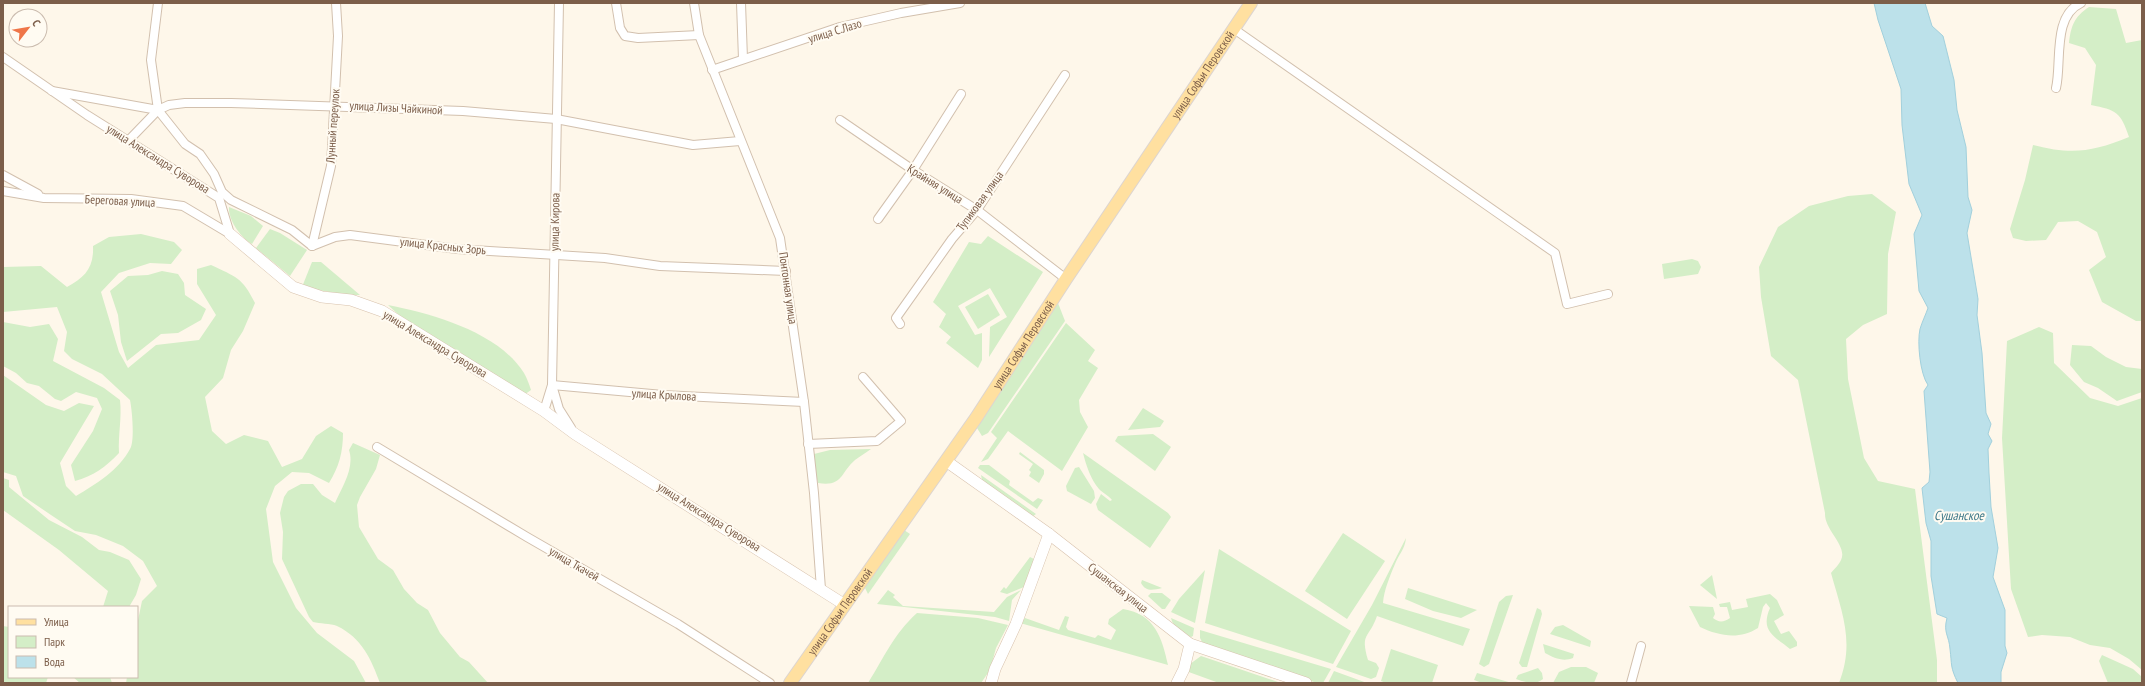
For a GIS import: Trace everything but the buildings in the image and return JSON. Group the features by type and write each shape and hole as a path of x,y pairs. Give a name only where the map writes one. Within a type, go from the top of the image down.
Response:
{"main road":[{"name":"улица Софьи Перовской","path":"790,683 980,412 1066,279 1251,3"}],"street":[{"path":"158,3 151,60 158,110 185,144 200,154 214,174 222,192 231,200 292,230 312,246"},
{"name":"Лунный переулок","path":"312,246 331,166 338,36 336,3"},
{"name":"улица Кирова","path":"559,3 552,385 559,409 575,434"},
{"path":"616,3 620,28 625,36 638,38 699,35"},
{"name":"Понтонная улица","path":"694,3 699,35 740,141 780,238 804,402 814,493 821,588"},
{"path":"741,3 743,59"},
{"name":"улица С.Лазо","path":"712,70 840,27 902,13 960,3"},
{"path":"2056,88 2062,27 2074,6 2081,3"},
{"path":"1234,29 1556,253 1567,304 1608,294"},
{"name":"улица Александра Суворова","path":"3,57 128,141 219,198 230,234 293,287 322,297 351,300 382,311 544,410 575,434 821,588 845,605"},
{"name":"Тупиковая улица","path":"900,324 896,318 952,239 977,210 1065,75"},
{"name":"улица Лизы Чайкиной","path":"52,91 158,110 169,105 185,103 335,106 463,112 556,120 694,145 740,141"},
{"path":"878,219 913,170 961,94"},
{"path":"128,141 158,110"},
{"name":"Крайняя улица","path":"840,120 913,170 977,210 1066,279"},
{"path":"3,175 44,198"},
{"name":"Береговая улица","path":"3,191 44,198 131,199 183,206 230,234"},
{"name":"улица Красных Зорь","path":"312,246 335,237 350,235 457,249 606,258 660,266 786,271"},
{"path":"808,444 877,441 901,421 863,377"},
{"path":"544,410 552,385"},
{"name":"улица Крылова","path":"552,385 663,395 804,402"},
{"name":"улица Ткачей","path":"377,447 520,533 678,624 770,683"},
{"name":"Сушанская улица","path":"946,461 1049,534 1190,644 1306,683"},
{"path":"991,683 995,670 1016,624 1049,534"},
{"path":"1177,683 1184,669 1190,644"},
{"path":"1631,683 1641,646"}],"green space":[{"path":"2089,7 2116,9 2126,43 2142,40 2142,321 2136,321 2102,302 2089,270 2106,257 2097,232 2078,221 2058,222 2046,240 2026,241 2013,238 2010,229 2025,180 2033,145 2071,151 2093,149 2129,137 2120,117 2112,111 2091,105 2096,65 2085,48 2069,43 2074,22 2080,14"},
{"path":"1872,194 1896,212 1888,254 1887,314 1863,325 1846,339 1848,379 1864,458 1878,481 1915,489 1937,660 1937,683 1839,683 1844,668 1846,641 1843,615 1831,573 1841,560 1841,549 1839,543 1828,526 1826,519 1798,380 1771,356 1761,297 1759,267 1778,227 1809,206 1848,196"},
{"path":"229,207 251,216 263,226 252,244 244,238 236,228 229,212"},
{"path":"270,229 280,233 307,250 290,276 256,248"},
{"path":"141,234 174,242 182,250 171,264 150,263 119,273 101,292 119,352 128,368 156,345 199,340 216,315 197,284 197,269 211,265 238,279 246,288 255,303 243,331 231,350 223,378 205,397 212,431 226,444 244,435 268,441 282,467 302,459 316,436 331,426 343,433 340,459 329,483 309,473 292,472 275,486 266,509 273,562 296,608 317,633 354,661 366,683 126,683 127,678 138,678 138,620 142,601 157,586 143,561 123,546 96,535 75,531 23,496 16,476 3,472 3,375 46,405 64,411 79,403 94,406 60,463 66,486 76,496 99,481 120,464 132,445 133,433 130,400 102,374 72,359 64,351 67,332 57,307 3,312 3,267 41,266 67,287 79,279 87,271 92,260 93,246 109,237"},
{"path":"988,236 1043,272 989,357 990,327 1007,317 990,288 958,306 975,335 982,333 982,360 978,368 946,343 951,337 939,327 946,314 933,302 969,242 981,244"},
{"path":"1692,259 1698,261 1701,267 1698,274 1664,279 1662,264"},
{"path":"312,262 321,262 360,295 346,295 302,287"},
{"path":"162,271 178,274 184,283 185,295 206,309 201,320 178,333 161,334 127,361 121,342 118,315 110,291 128,276 148,275"},
{"path":"988,294 1000,315 978,329 965,307"},
{"path":"1058,303 1065,321 988,433 982,436 977,428"},
{"path":"388,305 425,314 463,327 498,346 513,359 524,373 531,390 524,395 402,318"},
{"path":"3,322 30,327 49,324 58,339 53,361 104,388 120,400 121,413 119,453 99,470 75,481 71,465 93,431 102,409 97,398 76,392 61,401 55,399 39,386 27,383 16,373 3,366"},
{"path":"1066,323 1095,350 1088,361 1098,368 1079,400 1080,412 1088,427 1062,471 1008,431 988,459 981,462 997,438 991,432"},
{"path":"2039,327 2053,333 2054,363 2090,398 2118,406 2142,398 2142,670 2129,659 2110,648 2090,645 2070,637 2042,635 2028,637 2011,589 2002,438 2007,341"},
{"path":"2072,345 2091,346 2106,357 2126,367 2142,369 2142,392 2117,401 2098,388 2084,382 2070,365"},
{"path":"1143,408 1164,421 1160,427 1128,430"},
{"path":"1153,434 1171,447 1155,471 1115,441 1118,436"},
{"path":"353,443 380,455 376,469 357,505 359,527 378,559 393,570 404,589 417,603 428,610 440,633 460,657 469,662 488,683 380,683 369,658 353,637 337,626 313,622 309,617 282,559 283,532 280,513 284,497 288,491 301,484 313,484 322,495 335,503 347,477 350,464 349,450"},
{"path":"871,449 855,460 837,481 826,484 818,483 813,464 814,454 830,450"},
{"path":"1020,452 1044,470 1044,474 1039,483 1029,476 1031,472 1029,470 1033,464 1019,454"},
{"path":"1083,453 1168,513 1171,517 1150,548 1098,510 1096,504 1101,494 1110,501 1112,500 1099,489 1091,477"},
{"path":"980,465 989,465 1010,481 1009,485 1033,502 1038,498 1043,500 1037,509 978,468"},
{"path":"1079,467 1094,491 1095,498 1091,504 1067,491 1066,486 1075,468"},
{"path":"981,475 1036,514 1032,517 982,480"},
{"path":"3,478 9,480 9,487 49,520 82,537 99,550 110,552 129,560 141,579 136,595 130,606 103,606 108,591 59,550 3,510"},
{"path":"904,530 910,534 868,594 865,588"},
{"path":"1343,533 1385,561 1347,619 1305,591"},
{"path":"1406,538 1388,583 1383,603 1470,629 1463,646 1377,616 1365,640 1368,660 1376,663 1379,668 1376,677 1371,679 1336,667 1372,605"},
{"path":"1219,549 1351,631 1333,664 1205,623"},
{"path":"1030,557 1034,559 1024,587 1007,594 1000,592 1004,587 1006,589"},
{"path":"1205,570 1195,623 1171,612 1179,599"},
{"path":"1712,575 1717,599 1700,585"},
{"path":"1142,580 1162,588 1153,590 1147,589 1141,583"},
{"path":"1408,588 1477,610 1461,618 1433,611 1405,599"},
{"path":"888,590 895,595 893,597 903,606 994,612 1007,597 1021,590 1012,600 1009,621 995,617 877,604"},
{"path":"1151,593 1162,593 1171,600 1165,609 1162,609 1148,596"},
{"path":"1770,594 1777,600 1784,615 1774,621 1781,634 1789,631 1797,642 1797,646 1790,649 1770,632 1768,628 1767,616 1770,608 1766,603 1763,607 1758,628 1751,632 1736,635 1714,633 1700,627 1689,606 1713,607 1715,614 1713,618 1717,621 1724,621 1730,618 1727,607 1720,607 1719,604 1730,602 1732,610 1748,607 1746,599"},
{"path":"1513,595 1489,664 1484,667 1479,664 1499,602 1506,596"},
{"path":"1537,608 1541,610 1542,614 1527,667 1522,667 1519,663"},
{"path":"1123,609 1143,616 1150,622 1160,637 1168,665 1020,623 1025,618 1059,630 1065,616 1069,617 1066,627 1068,630 1095,638 1098,635 1111,640 1116,630 1108,624 1109,619"},
{"path":"917,613 978,618 1008,625 996,648 990,670 981,683 868,683 895,638"},
{"path":"1171,618 1194,628 1193,636 1191,637 1179,629"},
{"path":"1563,625 1591,641 1590,647 1550,634 1555,627"},
{"path":"3,626 8,627 8,678 48,678 46,683 3,683"},
{"path":"1200,630 1331,669 1323,683 1317,683 1204,646 1200,638"},
{"path":"1543,644 1574,654 1573,658 1559,659 1545,653"},
{"path":"1391,649 1438,665 1432,683 1386,683 1381,681"},
{"path":"2102,655 2133,669 2142,677 2142,683 2108,683 2099,661"},
{"path":"1201,656 1281,683 1219,683 1186,671 1190,664"},
{"path":"1571,667 1586,667 1598,673 1594,683 1553,683 1559,672"},
{"path":"1538,668 1542,673 1543,679 1540,681 1530,683 1516,679 1518,675"},
{"path":"1334,671 1367,683 1328,683"},
{"path":"1477,673 1512,683 1482,683 1474,680"},
{"path":"74,678 110,678 112,683 80,683"}],"water":[{"name":"Сушанское","path":"1874,3 1925,3 1932,26 1943,36 1954,80 1957,110 1966,147 1968,197 1972,210 1967,233 1978,299 1977,315 1982,353 1986,413 1991,424 1988,434 1992,441 1988,449 1989,473 1991,507 1998,548 1993,577 2005,610 2005,646 2007,653 2001,672 2001,683 1958,683 1952,666 1946,631 1947,618 1937,614 1931,576 1931,541 1926,523 1922,488 1929,482 1930,472 1924,391 1928,385 1921,366 1919,335 1928,308 1919,291 1914,234 1922,215 1909,184 1902,125 1901,89 1878,20"}]}
